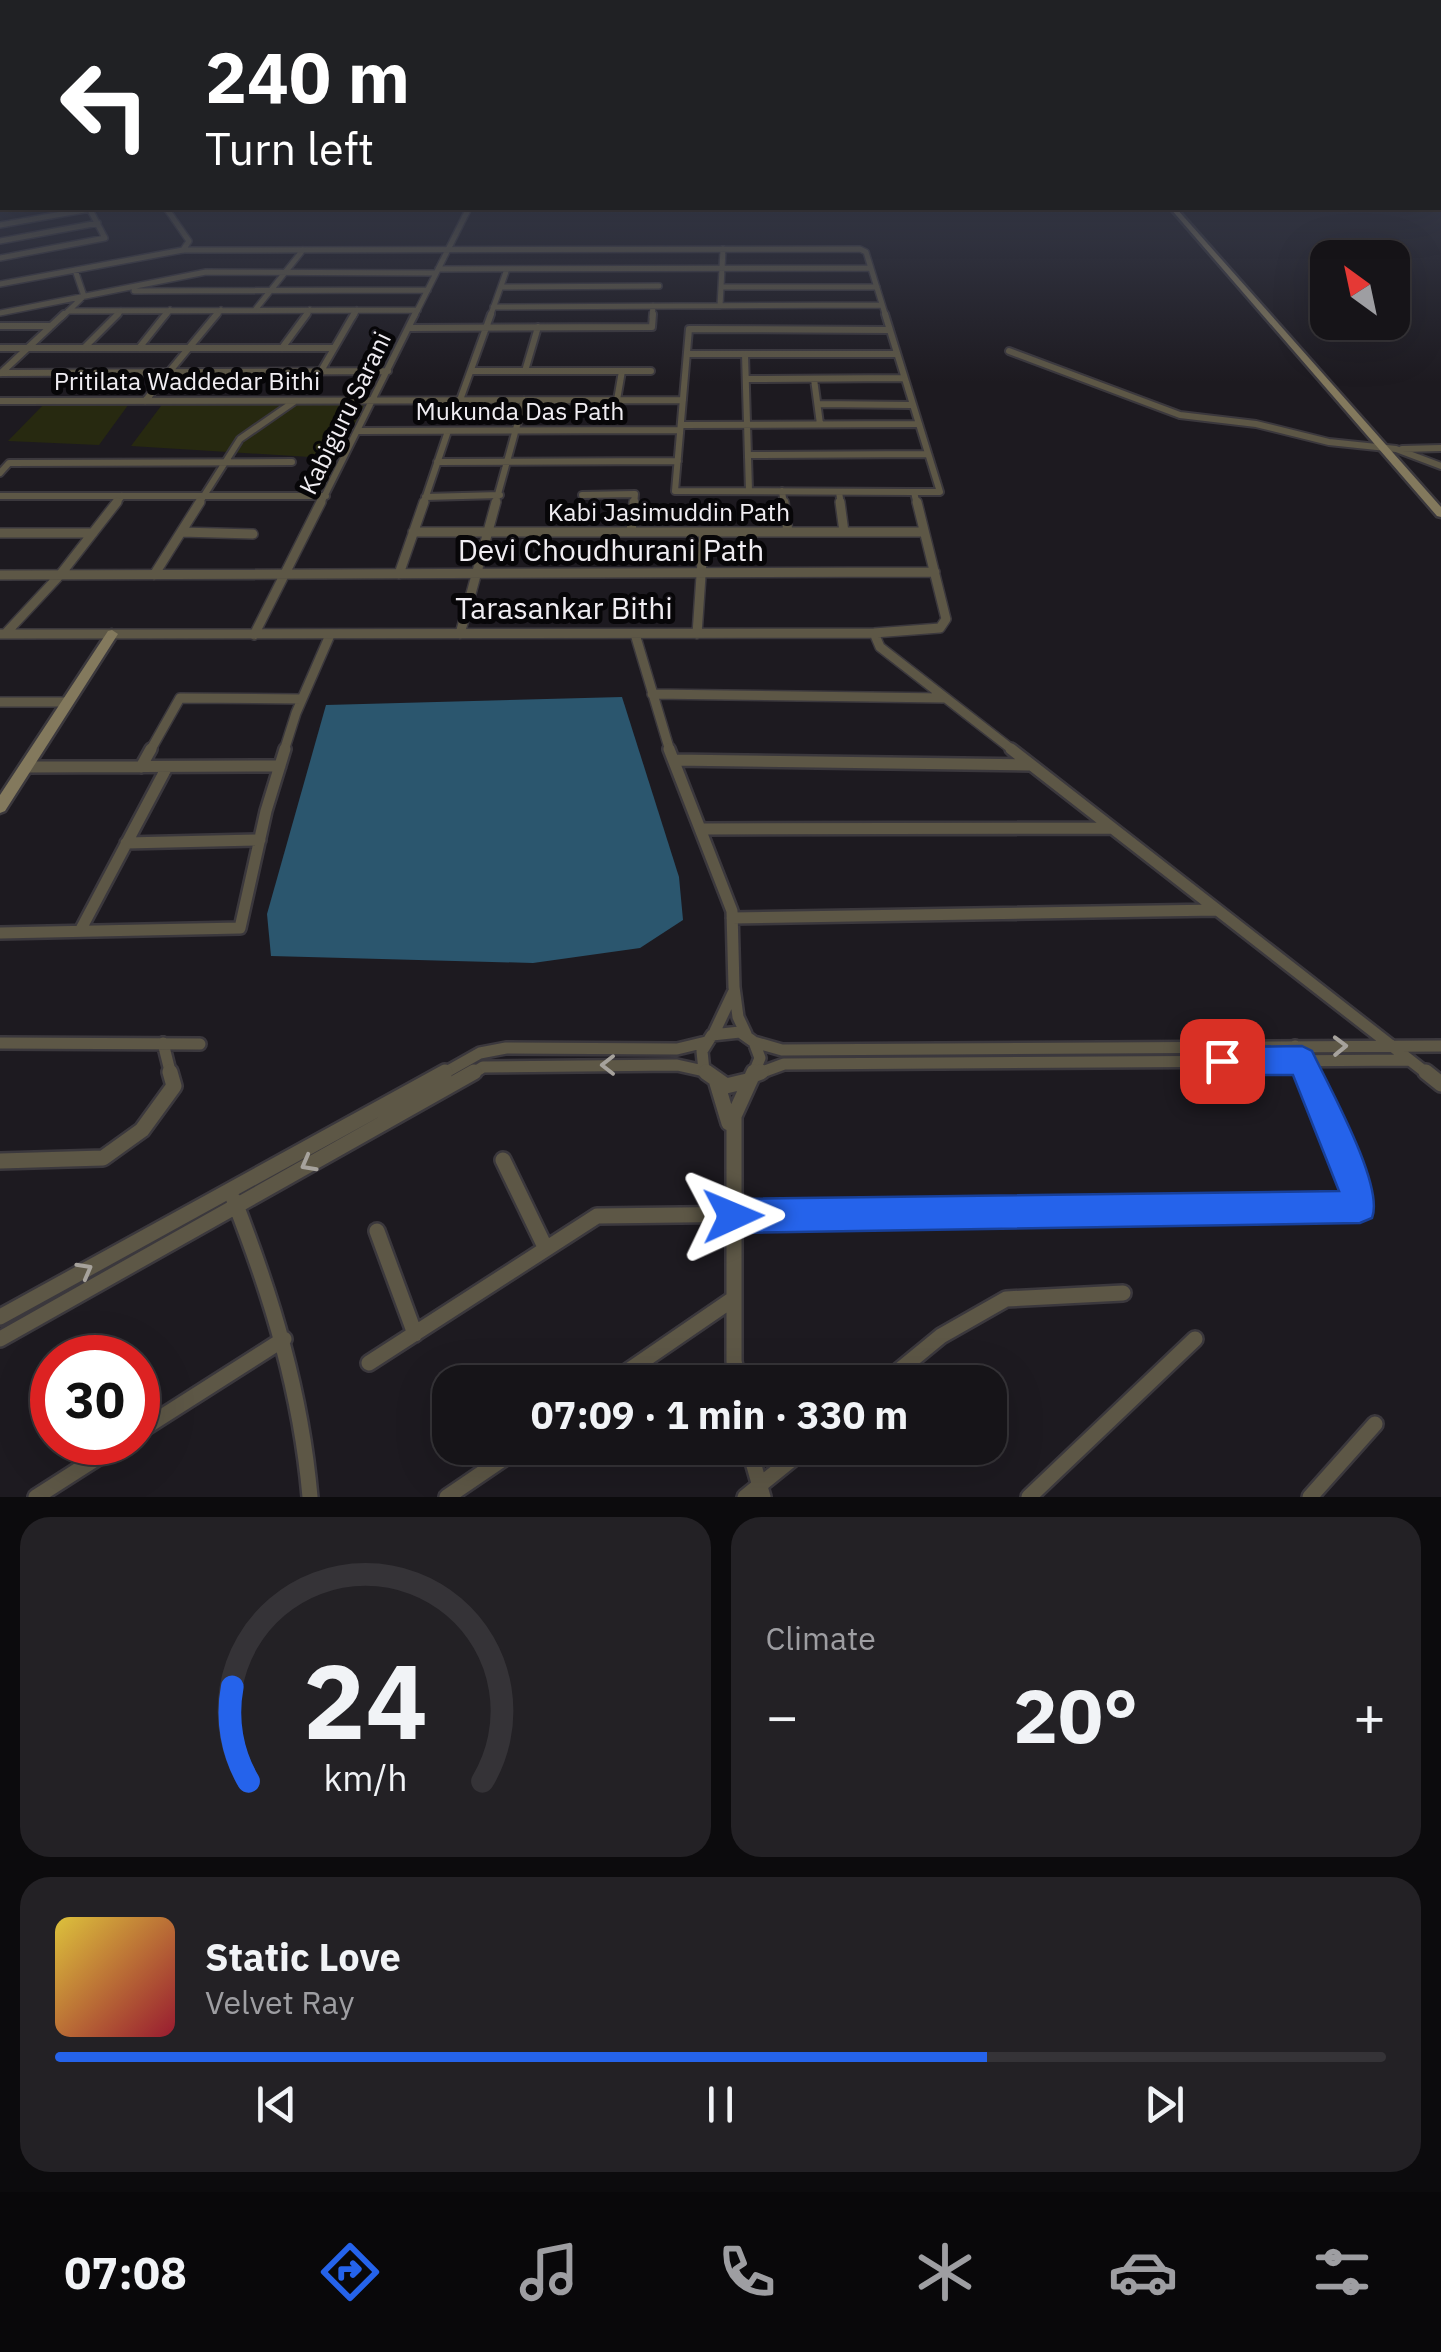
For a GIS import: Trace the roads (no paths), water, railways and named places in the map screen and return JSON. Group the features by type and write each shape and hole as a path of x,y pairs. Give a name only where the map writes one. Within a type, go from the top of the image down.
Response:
{"street":[{"path":"0,258 86,242"},
{"path":"184,250 189,242"},
{"name":"Kabiguru Sarani","path":"254,635 451,242"},
{"path":"1203,242 1441,514"},
{"path":"582,269 586,249"},
{"path":"720,306 723,249"},
{"path":"0,284 184,250 866,252 940,492 675,491 689,329 890,330"},
{"path":"255,310 303,250"},
{"path":"595,307 606,268"},
{"path":"0,313 206,272 871,268"},
{"path":"460,400 507,269"},
{"path":"75,270 84,296"},
{"path":"500,287 659,286"},
{"path":"721,287 877,287"},
{"path":"106,292 428,290"},
{"path":"0,373 84,296"},
{"path":"410,328 652,327 654,306"},
{"path":"780,306 784,330"},
{"path":"494,307 882,306"},
{"path":"84,348 121,310"},
{"path":"139,348 170,310"},
{"path":"145,401 221,310"},
{"path":"282,348 310,310"},
{"path":"321,371 356,310"},
{"path":"68,311 418,310"},
{"path":"0,326 52,326"},
{"path":"525,371 538,327"},
{"path":"0,348 334,348"},
{"path":"1009,351 1180,415 1256,424 1315,440 1396,449 1441,448"},
{"path":"687,354 897,354"},
{"path":"745,354 749,491"},
{"path":"0,373 388,371"},
{"path":"471,371 651,371"},
{"path":"617,400 622,371"},
{"path":"814,378 820,424"},
{"path":"746,379 904,378"},
{"path":"460,634 524,400"},
{"name":"Pritilata Waddedar Bithi","path":"0,401 683,400"},
{"path":"154,574 240,439 295,401"},
{"path":"818,404 911,405"},
{"name":"Mukunda Das Path","path":"359,431 916,424"},
{"path":"399,574 448,431"},
{"path":"1396,449 1441,466"},
{"path":"748,455 927,454"},
{"path":"0,473 9,463 292,462"},
{"path":"438,462 678,462"},
{"path":"782,492 788,532"},
{"path":"839,492 844,532"},
{"path":"914,492 934,572"},
{"path":"582,495 635,494 631,532"},
{"path":"426,496 500,495"},
{"path":"0,496 326,496"},
{"path":"2,634 60,575 122,496"},
{"path":"181,532 252,534"},
{"name":"Kabi Jasimuddin Path","path":"413,532 924,532"},
{"path":"697,634 704,532"},
{"path":"0,533 93,533"},
{"name":"Devi Choudhurani Path","path":"0,575 934,572"},
{"name":"Tarasankar Bithi","path":"2,634 874,633 940,628 946,619 934,572"},
{"path":"874,633 880,648 1441,1084"},
{"path":"0,808 112,634"},
{"path":"0,932 240,928 280,766 302,699 330,634"},
{"path":"635,634 674,760 732,918 738,1017 760,1058 738,1100 732,1138"},
{"path":"652,694 945,698"},
{"path":"141,766 180,698 302,699"},
{"path":"0,702 68,702"},
{"path":"674,760 1031,765"},
{"path":"80,931 167,766"},
{"path":"26,767 280,766"},
{"path":"702,829 1112,828"},
{"path":"126,843 260,840"},
{"path":"732,918 1218,910"},
{"path":"734,987 723,1022 709,1039 701,1062 725,1098 732,1138 737,1365"},
{"path":"0,1339 480,1053 506,1048 677,1049 730,1030 782,1050 1299,1053 1410,1060"},
{"path":"0,1043 200,1044"},
{"path":"0,1161 103,1158 142,1130 174,1086 162,1043"},
{"path":"717,1083 738,1085 784,1064 1299,1053 1391,1045 1441,1046"},
{"path":"369,1363 598,1216 1360,1207 1348,1165 1299,1053"},
{"path":"0,1318 483,1067 677,1065 704,1071"},
{"path":"503,1160 546,1249"},
{"path":"233,1198 284,1339 306,1432 310,1497"},
{"path":"377,1230 414,1334"},
{"path":"906,1365 942,1336 1006,1299 1122,1293"},
{"path":"636,1365 733,1298"},
{"path":"160,1418 284,1339"},
{"path":"1029,1497 1196,1339"},
{"path":"1310,1497 1375,1424"},
{"path":"36,1497 86,1465"},
{"path":"447,1497 493,1465"},
{"path":"752,1465 756,1493"},
{"path":"756,1493 787,1465"}],"water":[{"path":"622,697 679,877 683,920 640,948 533,963 271,956 267,914 326,705"}]}
